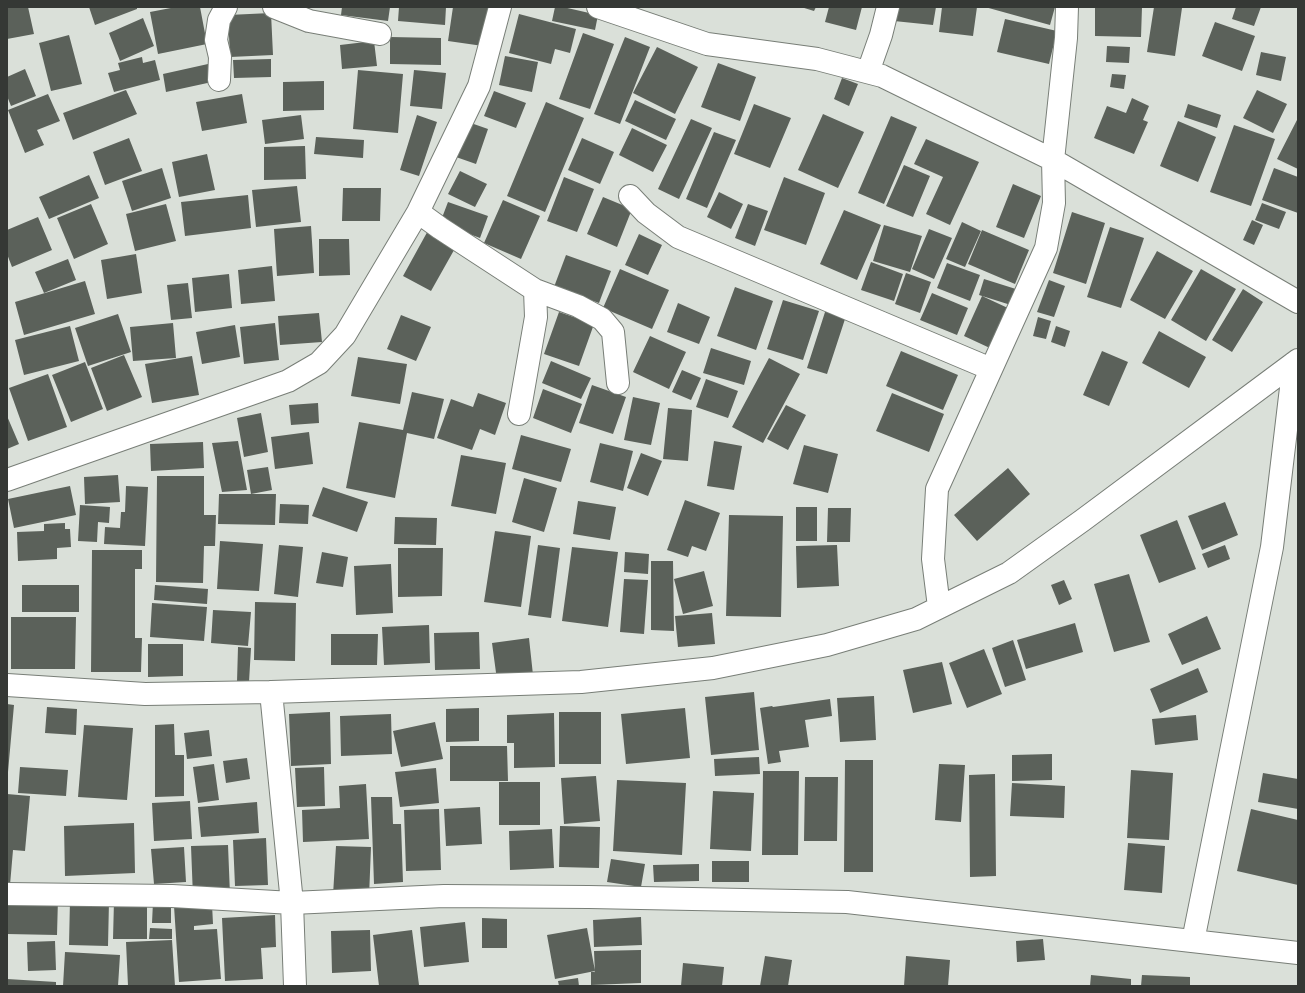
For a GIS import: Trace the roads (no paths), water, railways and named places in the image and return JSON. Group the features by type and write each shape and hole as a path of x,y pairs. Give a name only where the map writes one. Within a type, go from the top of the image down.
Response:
{"street":[{"path":"219,80 220,57 216,40 219,20 226,7"},
{"path":"274,7 309,21 380,34"},
{"path":"7,480 288,381 319,363 345,334 418,212 479,86 500,7"},
{"path":"598,7 707,44 817,59 882,76 1053,160 1298,302"},
{"path":"868,72 882,35 888,7"},
{"path":"940,607 933,559 937,489 1046,248 1054,204 1053,160 1066,38 1067,7"},
{"path":"630,196 646,213 678,237 992,369"},
{"path":"418,212 535,290 578,306 602,319 613,332 618,383"},
{"path":"519,414 536,317 535,290"},
{"path":"7,685 145,694 271,692 581,682 713,668 827,644 916,619 1009,573 1089,516 1296,361"},
{"path":"1193,941 1272,547 1296,361"},
{"path":"271,692 292,903 295,986"},
{"path":"7,894 172,896 292,903 444,896 590,896 847,902 1298,953"}]}
